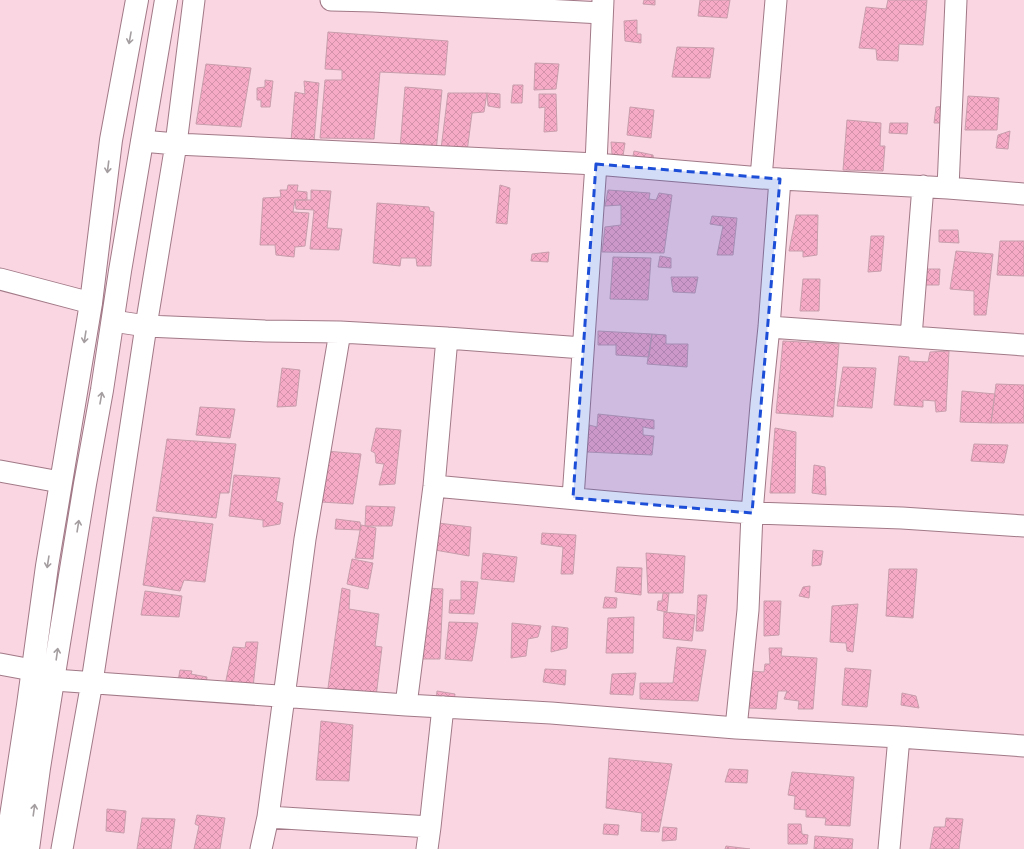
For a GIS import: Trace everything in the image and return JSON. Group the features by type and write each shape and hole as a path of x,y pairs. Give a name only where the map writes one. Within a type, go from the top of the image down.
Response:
{"main road":[{"path":"6,849 60,482 91,303 112,140 137,0"},
{"path":"28,849 39,768 85,484 114,321 122,263 166,0"}],"street":[{"path":"62,849 92,682 146,326 176,144 194,0"},
{"path":"331,0 603,7 596,164 573,498"},
{"path":"736,728 748,610 752,513 769,327 770,178 776,0"},
{"path":"948,188 956,0"},
{"path":"142,142 596,164 770,178 924,186 1024,194"},
{"path":"911,337 924,186"},
{"path":"0,279 91,303"},
{"path":"114,321 146,326 265,331 340,332 583,348"},
{"path":"769,327 1024,345"},
{"path":"262,849 268,817 305,540 340,332"},
{"path":"406,705 434,486 447,338"},
{"path":"0,471 60,482"},
{"path":"434,486 642,505 752,513 902,518 1024,526"},
{"path":"0,664 32,670"},
{"path":"54,680 406,705 558,714 736,728 1024,746"},
{"path":"427,849 443,707"},
{"path":"889,849 899,737"},
{"path":"268,817 430,827"}],"highlighted area":[{"path":"596,164 780,179 752,513 573,498"}],"building":[{"path":"644,0 655,0 655,5 643,4"},
{"path":"700,0 730,0 727,18 698,16"},
{"path":"888,0 927,0 923,45 899,44 898,61 877,60 876,49 859,48 866,7 886,9"},
{"path":"637,20 637,34 641,34 641,43 625,41 624,21"},
{"path":"328,32 448,41 445,75 380,72 374,139 320,138 325,80 342,80 342,70 325,69"},
{"path":"677,47 714,48 710,78 672,77"},
{"path":"535,63 559,64 556,89 534,90"},
{"path":"206,64 251,68 241,127 196,124"},
{"path":"265,80 273,81 270,107 261,107 261,100 257,100 257,88 265,87"},
{"path":"304,81 319,83 314,142 291,141 295,92 305,94"},
{"path":"513,85 523,85 522,103 511,103"},
{"path":"405,87 442,90 436,152 400,148"},
{"path":"448,93 487,93 484,112 472,113 467,152 441,149"},
{"path":"487,93 500,94 500,108 488,106"},
{"path":"539,94 556,94 557,131 544,132 545,107 539,108"},
{"path":"968,96 999,98 997,130 965,130"},
{"path":"948,106 949,123 934,123 936,107"},
{"path":"630,107 654,110 651,138 627,135"},
{"path":"847,120 881,123 880,146 885,146 883,171 843,170"},
{"path":"890,123 908,123 907,134 889,133"},
{"path":"1010,131 1008,149 996,148 998,135"},
{"path":"611,142 625,143 623,156 612,154"},
{"path":"634,151 653,155 654,162 632,161"},
{"path":"288,185 298,185 297,191 307,192 307,200 295,200 293,212 309,213 305,246 295,247 294,257 276,255 275,245 260,245 263,198 281,197 280,190 287,190"},
{"path":"500,185 510,188 507,224 496,223"},
{"path":"311,190 331,191 327,228 342,229 339,250 310,249 314,210 296,209 295,200 311,200"},
{"path":"608,190 650,193 649,199 656,200 659,193 672,195 664,253 602,252 605,227 621,225 621,205 605,206"},
{"path":"377,203 429,207 430,211 434,212 431,266 417,266 416,258 401,258 400,266 373,263"},
{"path":"796,215 818,215 817,255 803,257 803,251 789,251"},
{"path":"712,216 737,218 733,255 717,255 723,226 710,224"},
{"path":"939,230 958,230 959,243 939,242"},
{"path":"871,236 884,236 881,271 868,272"},
{"path":"1000,241 1024,241 1024,276 997,275"},
{"path":"956,251 993,254 986,315 974,315 974,291 950,289"},
{"path":"549,252 548,262 531,261 532,254"},
{"path":"660,256 671,258 671,268 658,267"},
{"path":"613,257 651,258 648,300 610,299"},
{"path":"923,269 940,269 939,285 923,285"},
{"path":"671,277 698,277 695,293 673,292"},
{"path":"803,279 820,279 819,311 800,311"},
{"path":"598,331 652,334 649,357 616,355 616,345 598,345"},
{"path":"652,334 666,335 666,344 688,344 687,367 647,364"},
{"path":"783,341 839,344 833,417 776,413"},
{"path":"949,351 946,411 936,412 935,401 923,400 923,407 894,405 899,356 909,357 909,361 928,362 930,352"},
{"path":"843,367 876,368 872,408 837,406"},
{"path":"282,368 300,370 296,406 277,407"},
{"path":"996,384 1024,385 1024,423 991,423"},
{"path":"962,391 995,394 991,423 960,422"},
{"path":"200,407 235,409 230,438 196,435"},
{"path":"598,414 654,420 654,429 643,427 643,435 654,436 652,455 587,452 589,425 597,427"},
{"path":"376,428 401,430 395,484 379,485 384,464 376,463 375,453 371,451"},
{"path":"775,428 796,432 795,493 770,493"},
{"path":"167,439 236,444 229,493 220,493 216,518 156,511"},
{"path":"974,444 1008,445 1004,463 971,461"},
{"path":"326,451 361,454 353,504 321,502"},
{"path":"814,465 825,467 826,495 812,493"},
{"path":"234,475 280,478 276,501 283,503 280,524 263,527 263,520 229,516"},
{"path":"366,506 395,507 392,526 365,526"},
{"path":"153,517 213,524 205,582 184,580 180,591 143,585"},
{"path":"336,519 360,522 361,530 335,529"},
{"path":"438,523 471,527 469,556 435,550"},
{"path":"361,525 376,528 373,559 355,558"},
{"path":"542,533 576,535 573,574 561,574 563,547 541,544"},
{"path":"813,550 823,551 821,565 812,566"},
{"path":"483,553 517,557 514,582 481,579"},
{"path":"646,553 685,556 683,593 648,593"},
{"path":"352,559 373,563 368,589 347,584"},
{"path":"617,567 642,568 641,595 615,592"},
{"path":"889,569 917,569 913,618 886,616"},
{"path":"461,581 478,582 474,614 449,613 450,600 461,600"},
{"path":"810,586 809,598 799,596 803,587"},
{"path":"342,588 350,590 349,609 379,614 375,646 382,647 376,697 327,695"},
{"path":"427,588 443,589 440,659 422,659"},
{"path":"145,591 182,596 179,617 141,615"},
{"path":"663,593 669,593 667,612 657,610 658,601 662,601"},
{"path":"698,595 707,595 703,631 696,631"},
{"path":"605,597 617,598 616,608 603,608"},
{"path":"764,601 781,601 779,635 764,636"},
{"path":"858,604 853,652 847,651 846,643 830,642 832,606"},
{"path":"664,612 695,615 692,641 663,638"},
{"path":"634,617 633,653 606,653 608,618"},
{"path":"449,622 478,623 472,661 445,659"},
{"path":"512,623 541,626 538,637 528,639 526,656 511,658"},
{"path":"552,626 568,628 567,648 551,652"},
{"path":"246,642 258,642 253,687 225,685 233,647 245,648"},
{"path":"677,647 706,650 698,701 640,699 640,683 673,683"},
{"path":"769,648 782,648 781,656 817,658 813,709 798,709 799,701 784,699 787,691 778,691 776,709 747,708 750,671 764,672 765,664 770,664"},
{"path":"845,668 871,670 867,707 842,705"},
{"path":"545,669 566,670 565,685 543,682"},
{"path":"180,670 192,671 191,674 207,677 206,684 178,681"},
{"path":"636,673 633,695 610,694 612,674"},
{"path":"437,691 455,694 454,701 436,702"},
{"path":"902,693 916,696 919,708 901,705"},
{"path":"321,721 353,725 349,781 316,780"},
{"path":"609,758 672,764 659,832 641,831 642,813 606,808"},
{"path":"729,769 748,770 747,783 725,782"},
{"path":"792,772 854,777 850,826 825,825 826,818 806,817 806,810 794,809 795,796 788,795"},
{"path":"107,809 126,811 124,833 106,831"},
{"path":"197,815 225,818 220,849 194,849 199,826 195,824"},
{"path":"142,818 175,819 171,849 137,849"},
{"path":"946,818 963,819 959,849 930,849 934,827 945,827"},
{"path":"604,824 619,825 618,835 603,834"},
{"path":"788,824 801,824 802,834 808,835 807,844 788,844"},
{"path":"663,827 677,828 676,840 662,841"},
{"path":"815,836 853,839 852,849 814,849"},
{"path":"726,846 750,849 725,849"}]}
